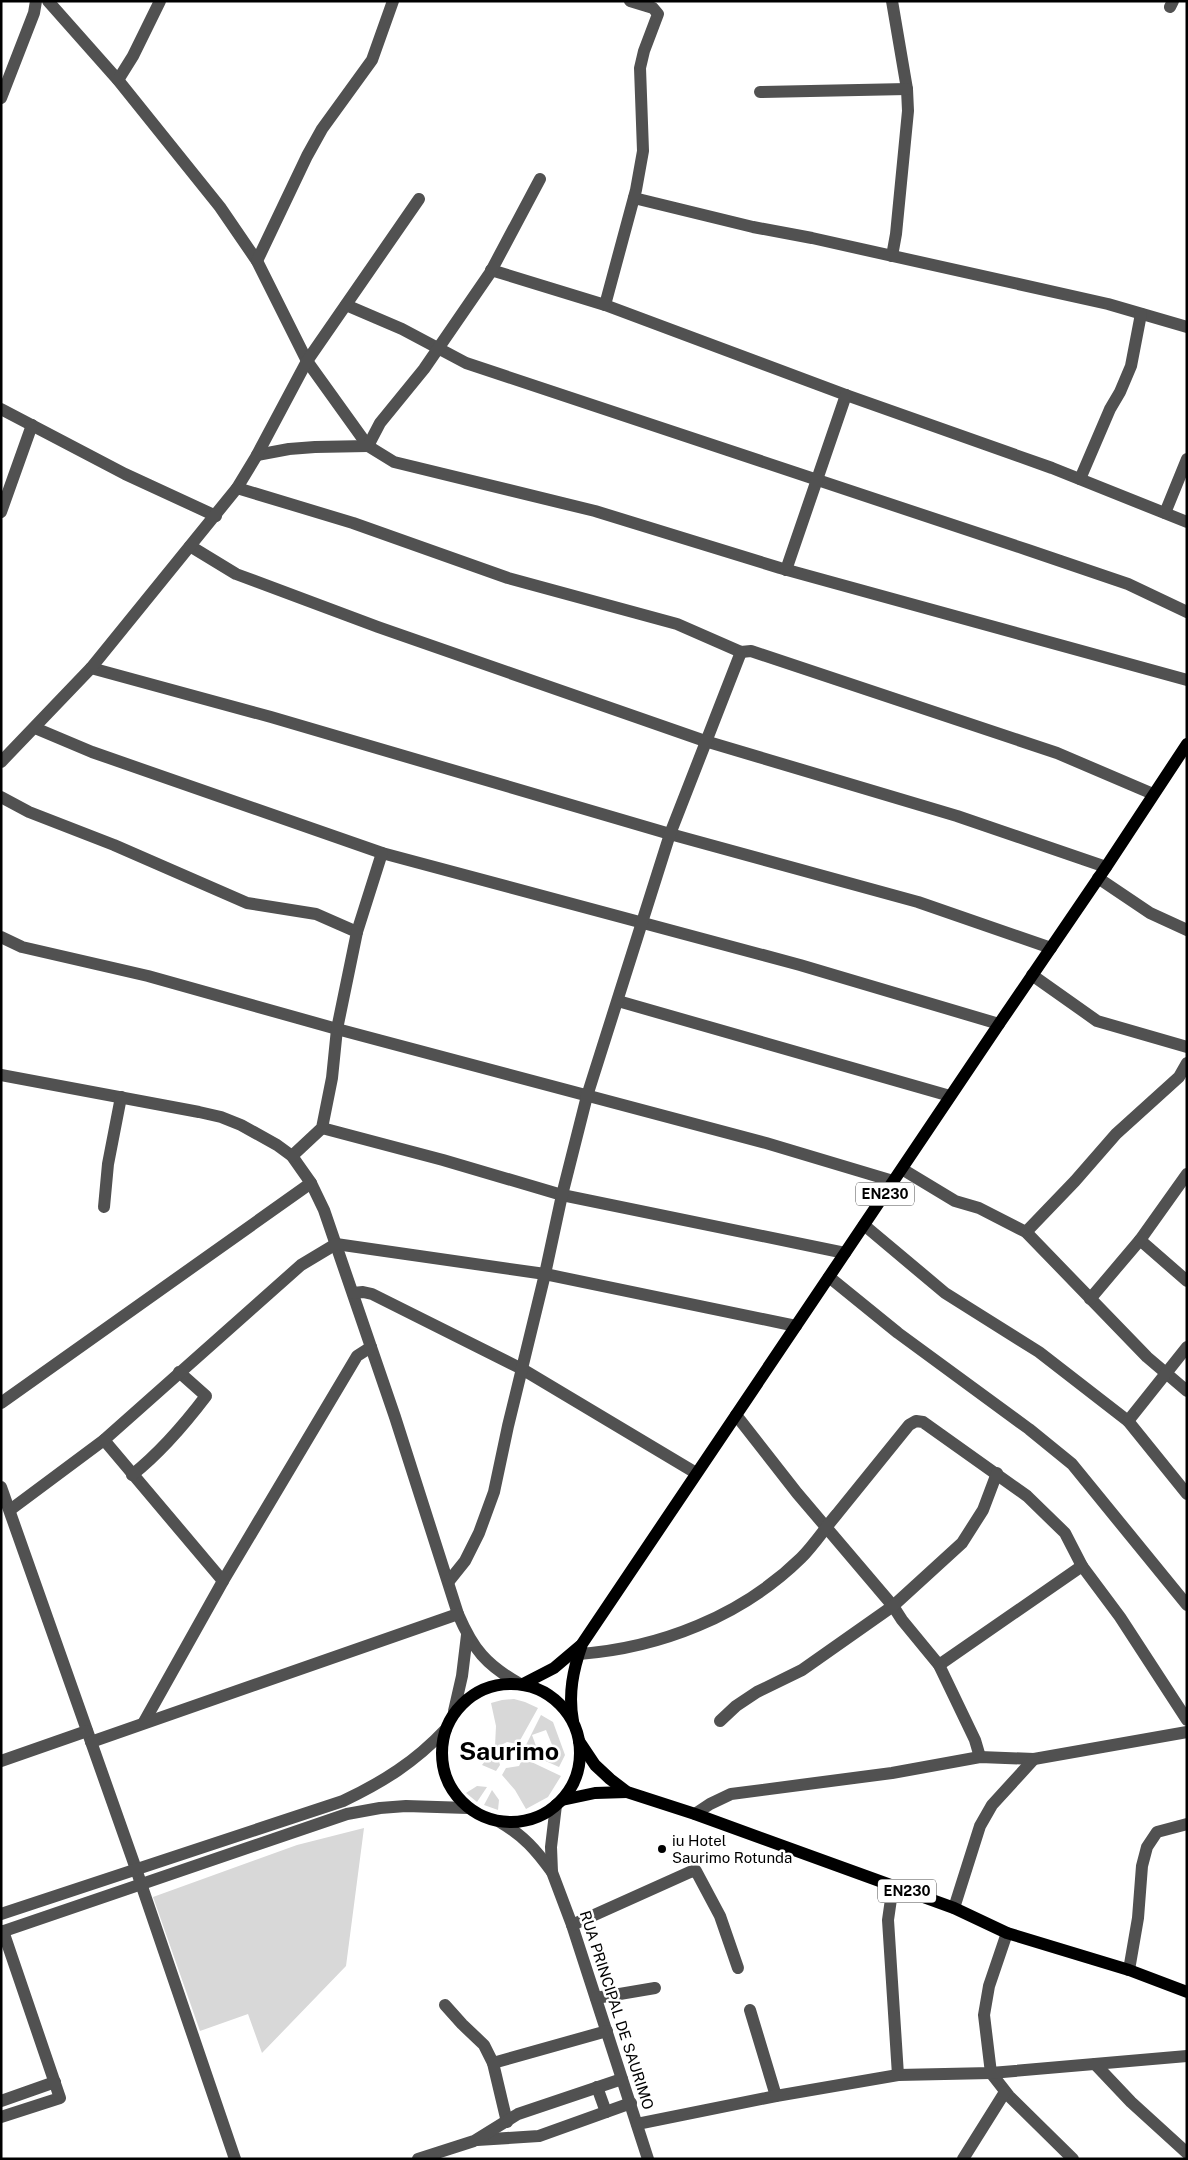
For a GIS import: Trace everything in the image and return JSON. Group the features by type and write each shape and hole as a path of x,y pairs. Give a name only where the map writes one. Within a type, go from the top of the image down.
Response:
{"main road":[{"name":"EN230","path":"573,1722 564,1708 552,1697 538,1689 521,1684 503,1684 487,1688 472,1695 454,1711 446,1729 442,1746 444,1772 456,1796 468,1808 483,1817 500,1822 530,1820 544,1814 559,1803 571,1787 577,1773 580,1757 579,1741 573,1722 570,1699 572,1680 580,1649 950,1096 1106,867 1153,794 1183,758 1187,744"},
{"name":"EN230","path":"521,1684 554,1668 580,1649"},
{"name":"EN230","path":"579,1741 595,1765 610,1780 627,1792 695,1814 954,1908 1007,1933 1129,1970 1187,1992"},
{"name":"EN230","path":"559,1803 595,1793 627,1792"}],"street":[{"path":"1,98 34,13 36,1"},
{"path":"48,1 118,80 220,207 257,261 307,362 368,446 394,462 595,511 786,570 1187,680"},
{"path":"118,80 133,56 160,1"},
{"path":"257,261 307,156 322,129 372,60 393,1"},
{"path":"630,1 653,8 658,14"},
{"path":"605,305 634,198 643,151 640,68 644,52 664,1"},
{"path":"892,1 907,89 908,111 904,162 892,256"},
{"path":"760,92 907,89"},
{"path":"368,446 380,423 424,369 491,270 540,179"},
{"path":"634,198 753,227 812,238 1108,304 1187,327"},
{"path":"1,762 91,668 237,488 307,362 419,199"},
{"path":"491,270 605,305 846,395 1080,479 1187,522"},
{"path":"346,305 439,347 466,363 818,478 1128,584 1187,612"},
{"path":"1080,479 1131,366 1141,314"},
{"path":"786,570 846,395"},
{"path":"1,409 125,474 216,516"},
{"path":"1,512 32,425"},
{"path":"257,455 297,448 368,446"},
{"path":"1165,512 1187,459"},
{"path":"237,488 353,523 508,578 677,624 741,652 751,651 1056,753 1153,794"},
{"path":"190,546 236,574 343,614 705,741 957,816 1106,867"},
{"path":"449,1581 465,1561 479,1533 494,1492 562,1195 587,1096 670,834 741,652"},
{"path":"91,668 271,717 670,834 918,902 1051,948"},
{"path":"35,728 92,752 382,853 800,965 999,1024"},
{"path":"1,797 29,812 114,845 247,903 316,914 357,932"},
{"path":"292,1156 322,1128 332,1078 337,1029 357,932 382,853"},
{"path":"1098,878 1150,914 1187,930"},
{"path":"1,938 22,947 148,976 337,1029 766,1143 893,1181"},
{"path":"1032,975 1096,1021 1187,1047"},
{"path":"618,1001 950,1096"},
{"path":"1026,1232 1075,1181 1116,1134 1179,1077 1187,1063"},
{"path":"1,1075 221,1117 261,1135 292,1156 311,1183 324,1210 449,1581 458,1614 467,1635 475,1648 494,1668 521,1684"},
{"path":"104,1207 108,1164 121,1098"},
{"path":"322,1128 434,1157 562,1195 845,1253"},
{"path":"902,1169 955,1201 979,1208 1026,1232 1166,1375 1187,1391"},
{"path":"1090,1299 1140,1240 1187,1174"},
{"path":"1,1403 311,1183"},
{"path":"864,1225 945,1293 1039,1352 1128,1420 1187,1494"},
{"path":"1140,1240 1187,1281"},
{"path":"10,1510 104,1440 301,1265 336,1244 545,1274 796,1326"},
{"path":"829,1277 898,1333 1029,1429 1072,1464 1187,1604"},
{"path":"353,1293 372,1294 522,1369 696,1474"},
{"path":"1128,1420 1166,1375 1187,1346"},
{"path":"144,1722 223,1581 357,1356 371,1347"},
{"path":"132,1475 152,1459 206,1396 179,1372"},
{"path":"736,1415 939,1665 975,1740 980,1757"},
{"path":"580,1649 614,1652 663,1639 705,1623 730,1610 763,1588 801,1558 909,1425 916,1421 923,1422 997,1473 1027,1496 1065,1533 1082,1566 1120,1617 1187,1720"},
{"path":"104,1440 223,1581"},
{"path":"720,1721 750,1696 802,1670 893,1606 962,1543 983,1510 997,1473"},
{"path":"1,1486 136,1869 235,2159"},
{"path":"939,1665 1082,1566"},
{"path":"2,1758 144,1722 458,1614"},
{"path":"454,1711 462,1676 467,1635"},
{"path":"1,1914 343,1801 378,1784 406,1765 431,1745 446,1729"},
{"path":"695,1814 731,1794 892,1773 980,1757 1034,1759 1187,1732"},
{"path":"954,1908 980,1826 992,1805 1034,1759"},
{"path":"343,1801 347,1814"},
{"path":"552,1872 551,1847 559,1803"},
{"path":"1,2117 60,2098 2,1932 347,1814 380,1808 406,1806 468,1808"},
{"path":"500,1822 520,1834 552,1872"},
{"path":"1129,1970 1138,1918 1142,1866 1147,1847 1157,1832 1187,1824"},
{"path":"572,1926 690,1872 696,1871 720,1916 738,1968"},
{"name":"RUA PRINCIPAL DE SAURIMO","path":"552,1872 572,1926 648,2159"},
{"path":"893,1886 888,1920 898,2075"},
{"path":"1007,1933 989,1986 984,2015 991,2073 1005,2092 1073,2159"},
{"path":"596,1998 655,1988"},
{"path":"445,2005 484,2044 493,2063 507,2122"},
{"path":"750,2010 776,2096"},
{"path":"493,2063 606,2031"},
{"path":"637,2124 776,2096 898,2075 991,2073 1187,2056"},
{"path":"1096,2064 1131,2102 1187,2153"},
{"path":"418,2159 474,2141 518,2114 622,2079"},
{"path":"1,2101 55,2082"},
{"path":"596,2087 606,2112"},
{"path":"963,2159 1005,2092"},
{"path":"474,2141 538,2136 631,2104"},
{"path":"518,2114 526,2137"}],"shaded area":[{"path":"514,1699 538,1708 518,1744 507,1742 497,1747 495,1746 496,1726 491,1703"},
{"path":"541,1715 553,1722 565,1755 559,1767 523,1751","holes":["546,1730 555,1752 540,1757 532,1735"]},
{"path":"492,1752 497,1754 500,1765 496,1771 482,1765"},
{"path":"523,1758 561,1776 548,1797 526,1809 515,1790 502,1775 506,1768 519,1766"},
{"path":"477,1786 487,1787 477,1802 466,1793"},
{"path":"492,1790 499,1800 498,1810 484,1805"},
{"path":"364,1828 346,1966 262,2053 248,2014 200,2031 153,1897 297,1845"}],"place":[{"name":"iu Hotel Saurimo Rotunda","path":"662,1849"}],"district":[{"name":"Saurimo","path":"509,1751"}]}
